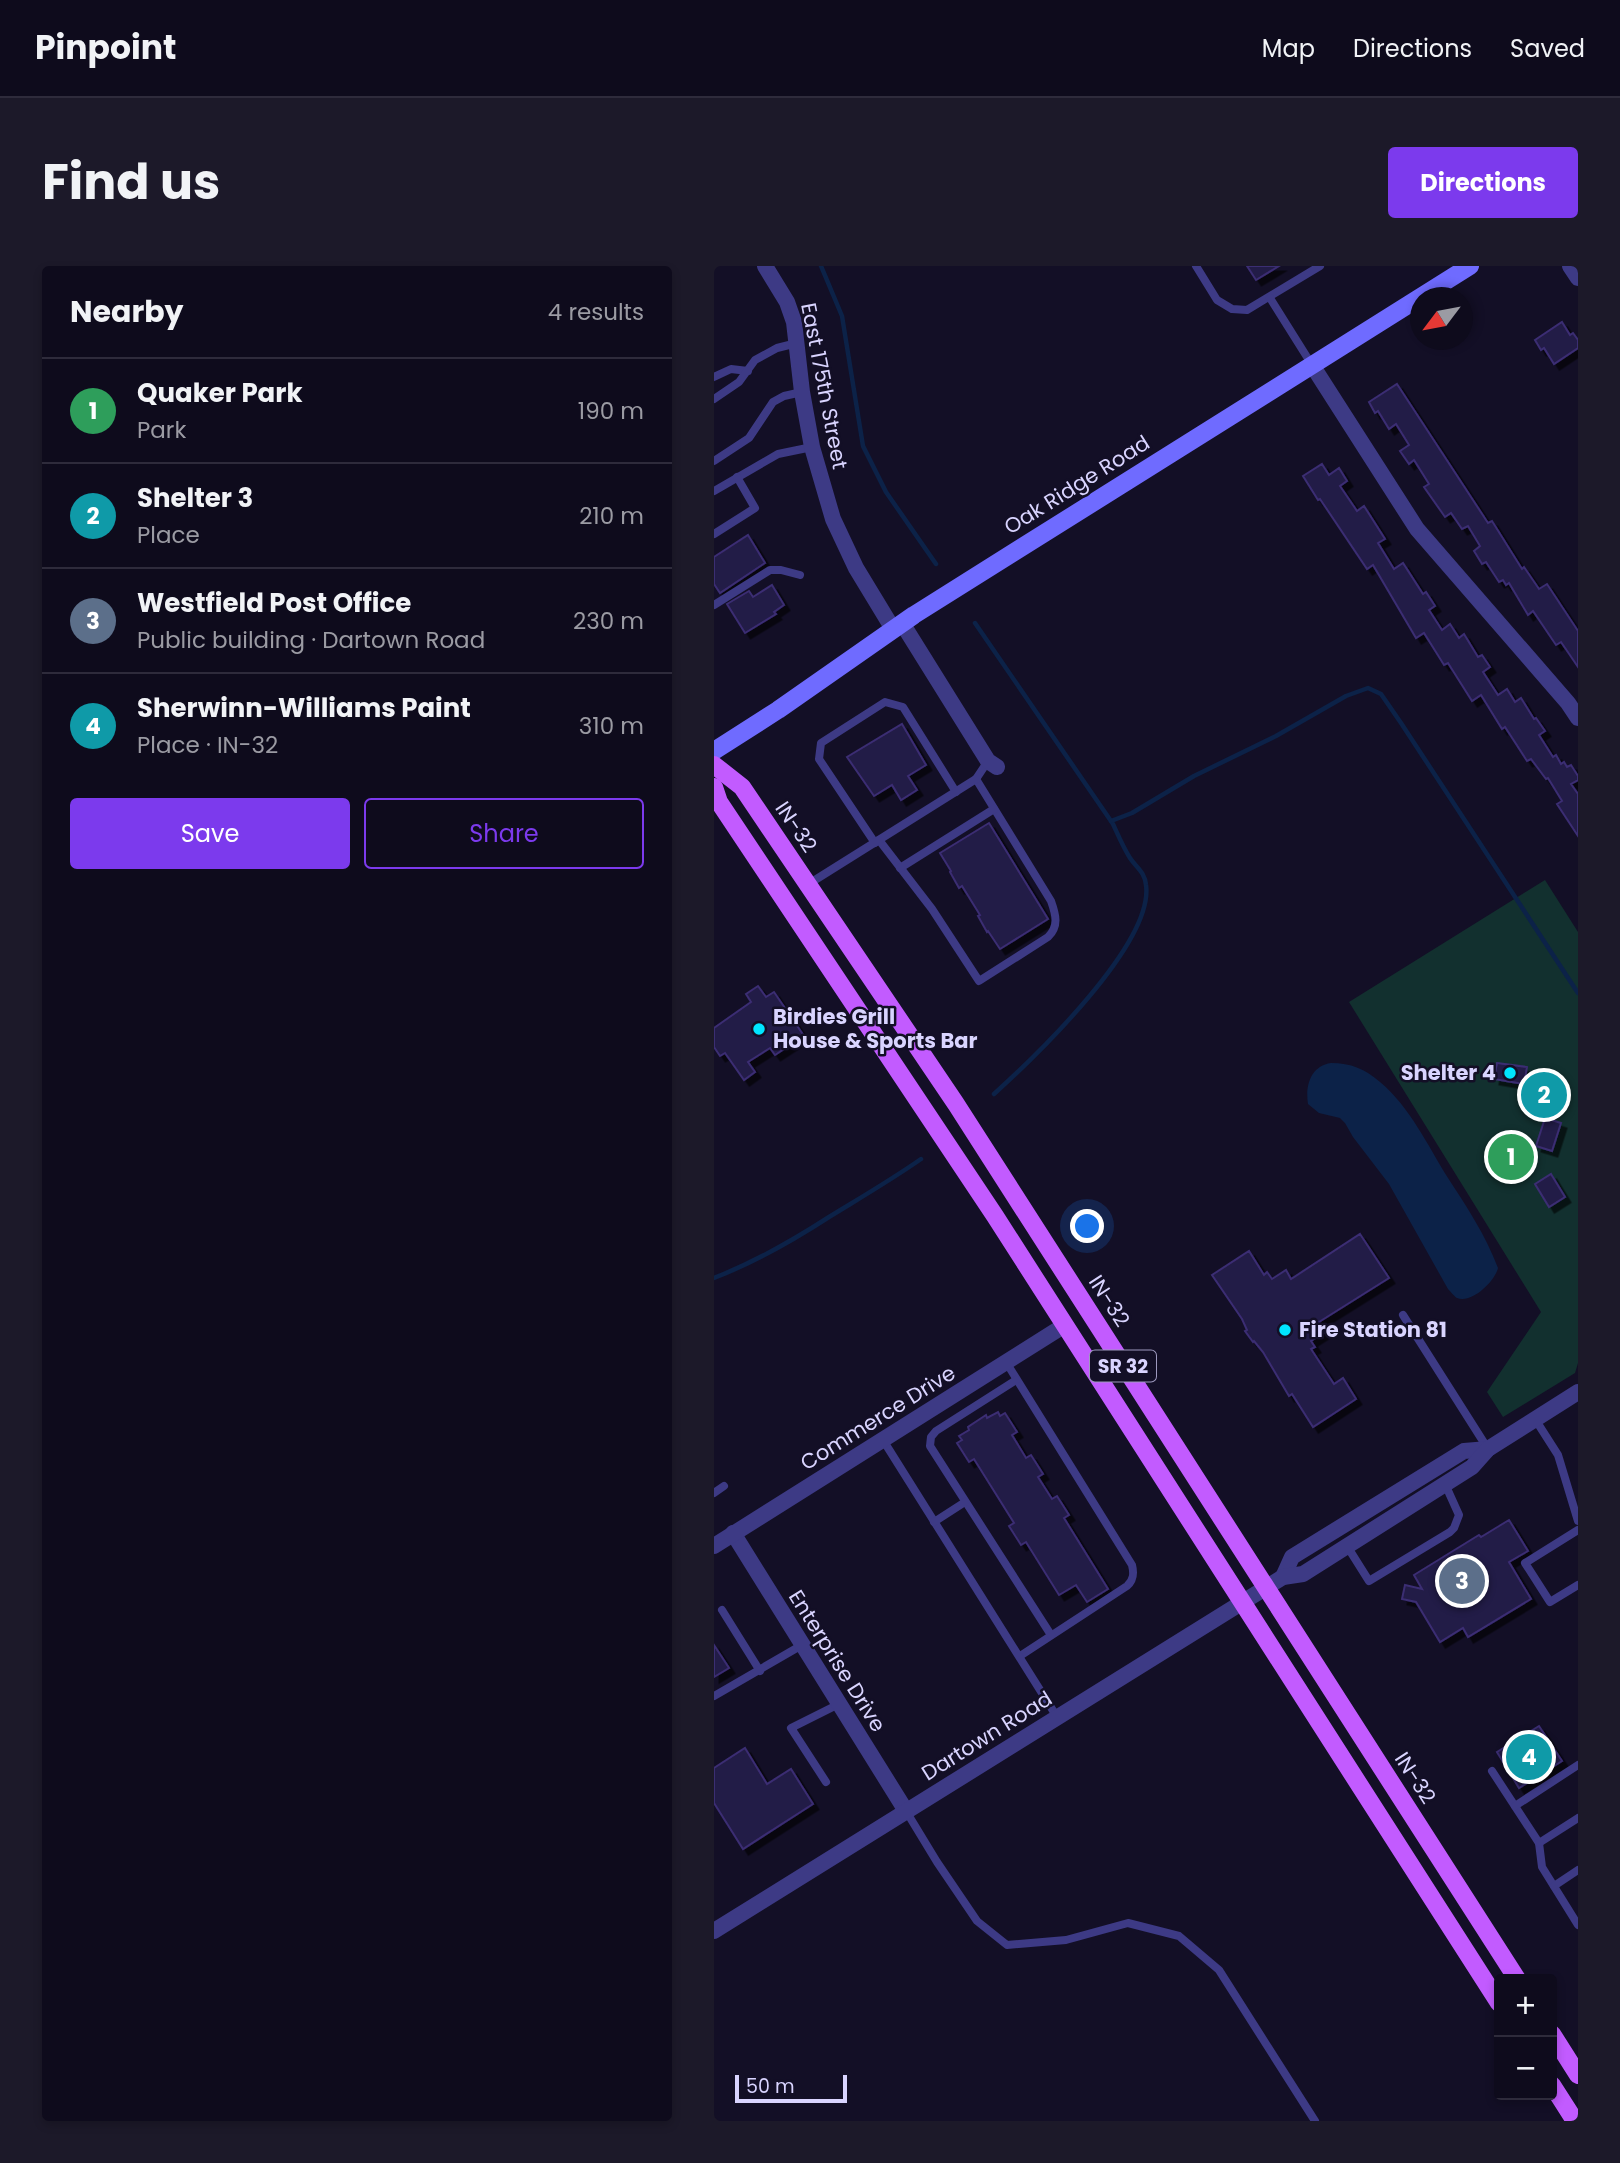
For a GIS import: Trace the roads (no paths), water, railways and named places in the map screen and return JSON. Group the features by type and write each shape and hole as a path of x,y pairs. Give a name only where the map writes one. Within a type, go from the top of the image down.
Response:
{"main road":[{"name":"IN-32","path":"714,765 742,787 956,1104 1514,1974"},
{"name":"SR 32","path":"714,786 719,802 920,1101 1494,1995"},
{"path":"1554,2037 1578,2075"},
{"path":"1557,2093 1574,2121"}],"street":[{"name":"East 175th Street","path":"765,266 787,302 794,322 812,447 833,519 856,568 993,764"},
{"name":"Oak Ridge Road","path":"714,751 897,626 1470,266"},
{"path":"1570,266 1578,278"},
{"path":"1312,365 1417,529 1568,703 1578,718"},
{"name":"Commerce Drive","path":"714,1546 1065,1325"},
{"name":"Dartown Road","path":"714,1931 1283,1577 1303,1574 1472,1467 1488,1449 1578,1392"},
{"name":"Dartown Road","path":"1283,1577 1292,1557 1464,1451 1488,1449"},
{"name":"Enterprise Drive","path":"733,1533 906,1811"}],"lane":[{"path":"1196,266 1217,300 1232,309 1247,310 1320,266"},
{"path":"1270,298 1312,365"},
{"path":"714,399 739,382 760,357 776,348 797,343"},
{"path":"714,377 731,369 748,371"},
{"path":"714,461 749,438 773,401 802,392"},
{"path":"714,491 778,454 812,447"},
{"path":"714,534 755,508 737,477"},
{"path":"714,604 770,570 800,575"},
{"path":"956,792 903,706 885,702 821,743 819,759 877,841 932,909 979,981 1048,937 1054,931 1056,920 1051,901 976,779"},
{"path":"807,885 976,779 993,764"},
{"path":"900,868 994,809"},
{"path":"1403,1315 1488,1449"},
{"path":"1006,1362 1132,1564 1133,1571 1132,1580 1127,1586 1020,1656"},
{"path":"1016,1380 936,1431 931,1437 930,1446 1051,1635"},
{"path":"1535,1419 1558,1455 1578,1521"},
{"path":"883,1440 1057,1717"},
{"path":"1347,1546 1369,1581 1454,1528 1459,1515 1445,1484"},
{"path":"714,1493 724,1486"},
{"path":"934,1522 965,1502"},
{"path":"1578,1530 1525,1563 1549,1602 1578,1585"},
{"path":"722,1610 760,1671"},
{"path":"714,1696 802,1645"},
{"path":"827,1782 791,1728 839,1704"},
{"path":"1515,1806 1578,1765"},
{"path":"1492,1771 1539,1843 1542,1867 1578,1924"},
{"path":"906,1811 977,1921 1007,1945 1066,1940 1128,1923 1179,1936 1219,1970 1315,2121"},
{"path":"1539,1843 1578,1818"},
{"path":"1554,1886 1578,1870"}],"water":[{"path":"1331,1063 1345,1064 1374,1077 1391,1092 1418,1127 1476,1222 1498,1268 1488,1285 1476,1295 1457,1298 1448,1289 1389,1184 1345,1123 1340,1118 1319,1113 1308,1104 1309,1083 1314,1072"}],"waterway":[{"path":"821,266 842,316 863,446 886,492 936,564"},
{"path":"975,623 1113,824 1127,854 1142,873 1146,885 1143,909 1132,937 1112,967 1063,1026 994,1094"},
{"path":"1111,821 1132,813 1194,776 1276,736 1346,696 1368,688 1381,694 1401,723 1578,993"},
{"path":"714,1278 787,1243 921,1159"}],"place":[{"name":"Birdies Grill House & Sports Bar","path":"759,1029"},
{"name":"Shelter 4","path":"1510,1073"},
{"name":"Shelter 3","path":"1544,1095"},
{"name":"Quaker Park","path":"1511,1157"},
{"name":"Fire Station 81","path":"1285,1330"},
{"name":"Westfield Post Office","path":"1462,1581"},
{"name":"Sherwinn-Williams Paint","path":"1529,1757"}]}
